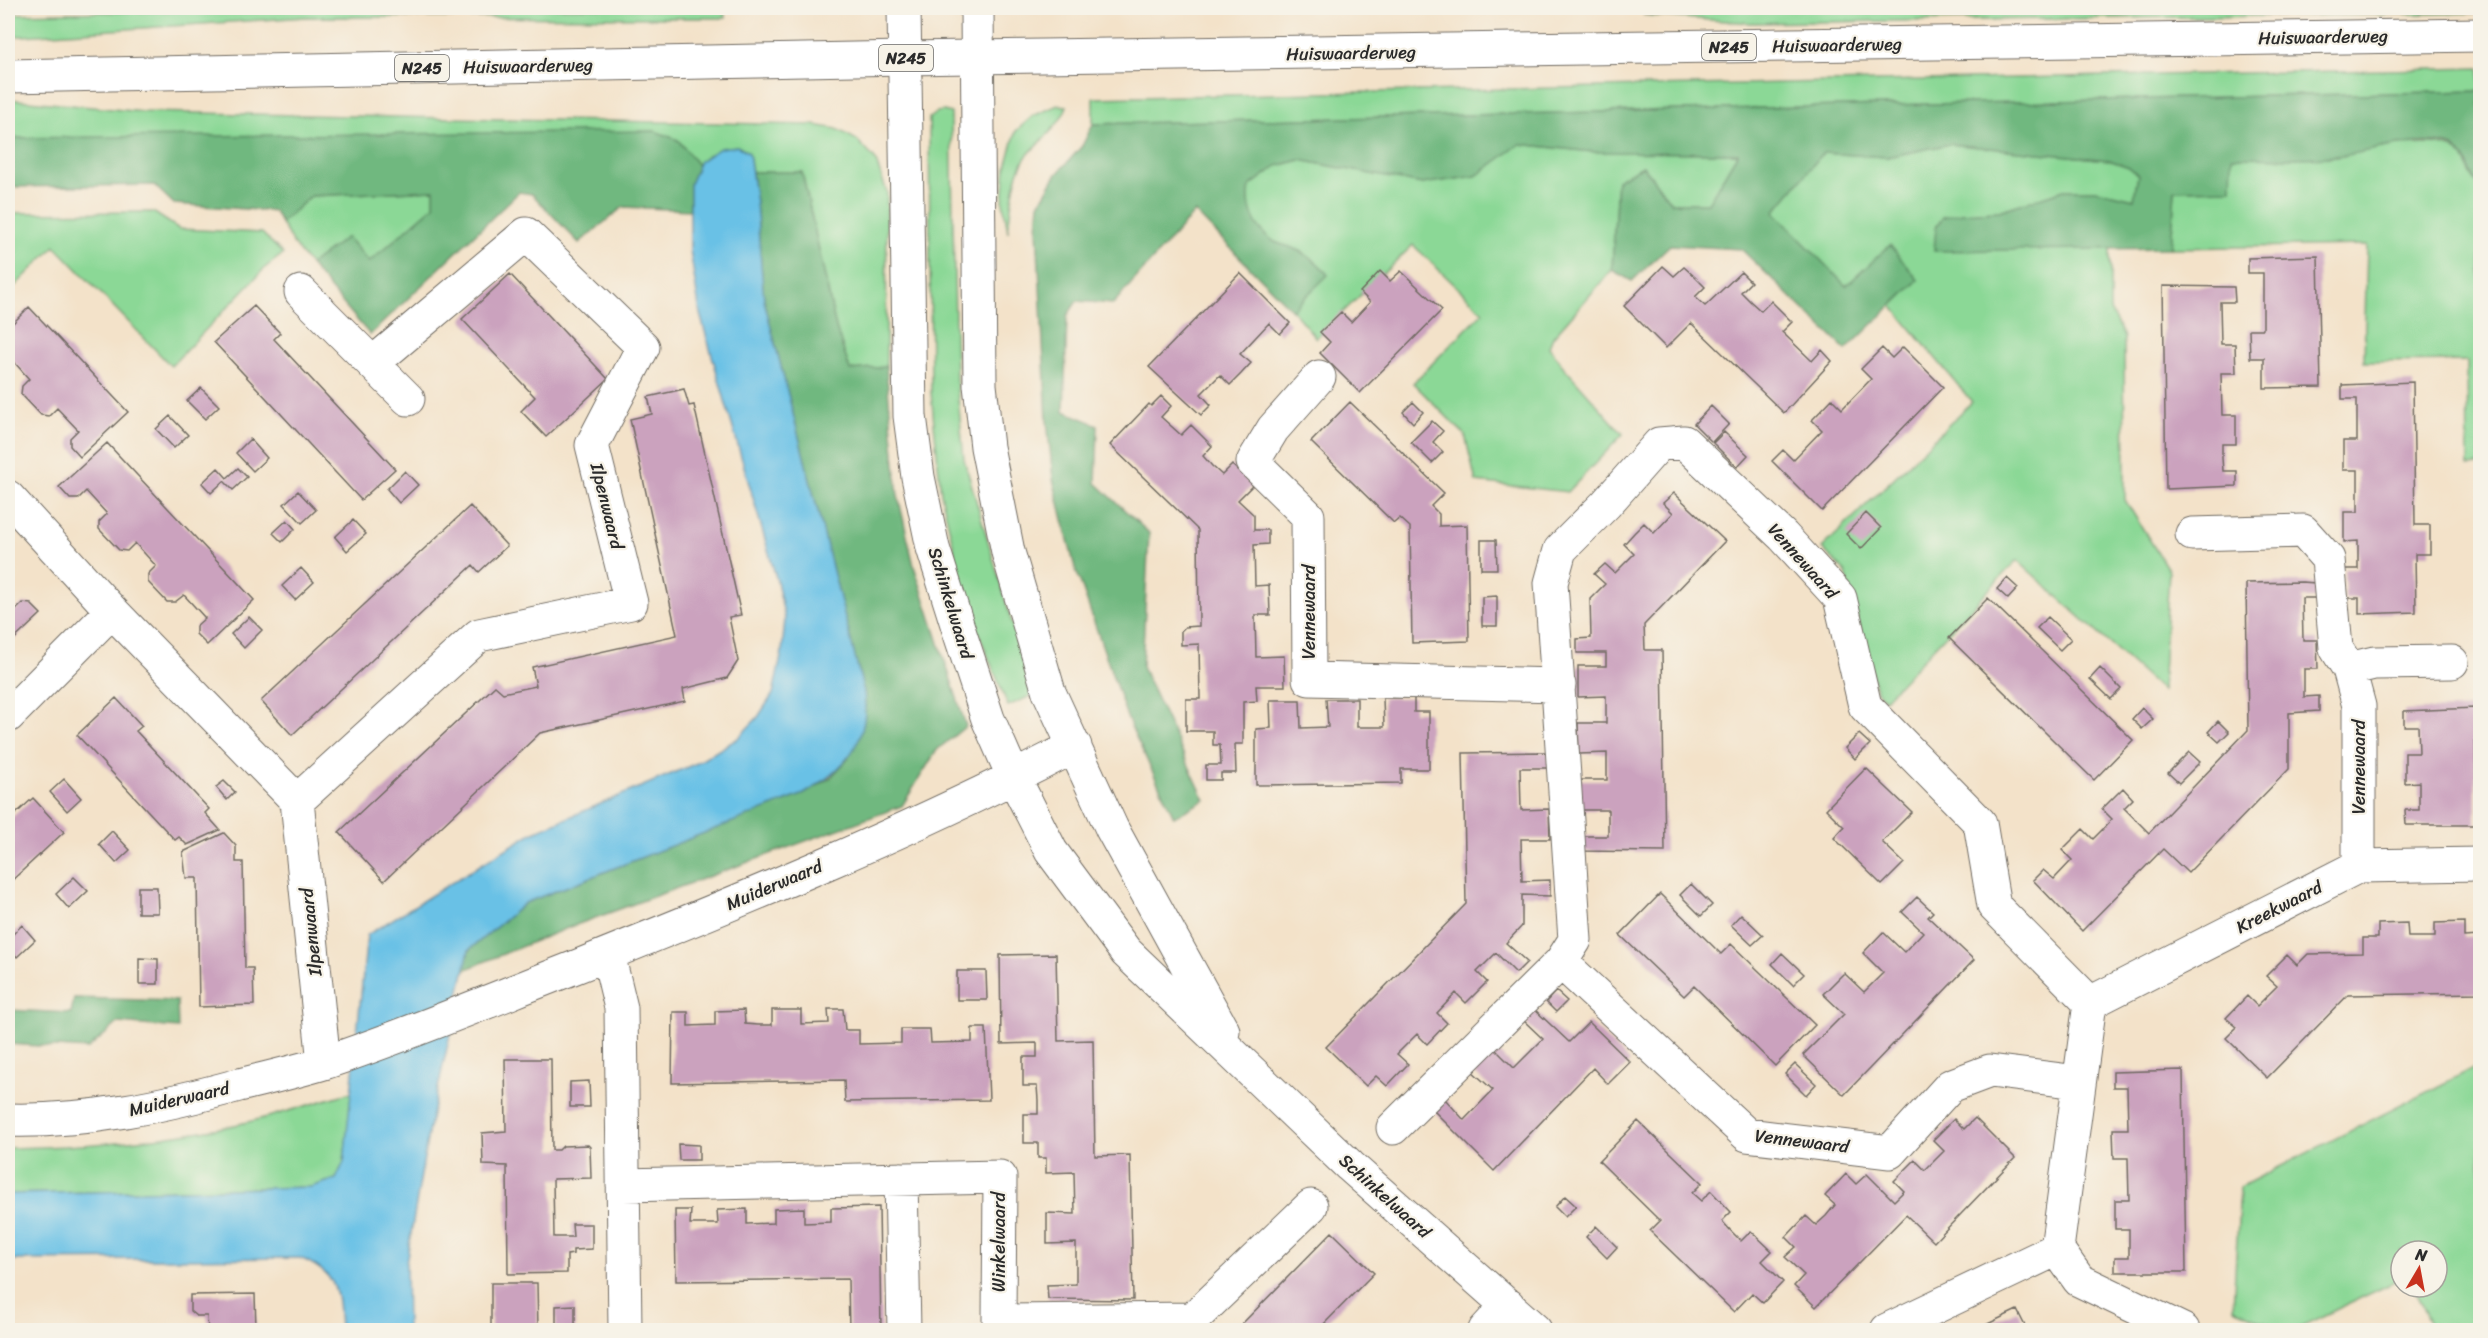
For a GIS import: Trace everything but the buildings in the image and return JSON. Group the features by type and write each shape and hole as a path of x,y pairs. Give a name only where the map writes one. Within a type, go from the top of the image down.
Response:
{"main road":[{"path":"904,8 904,58"},
{"path":"977,8 977,58"},
{"name":"Huiswaarderweg","path":"8,76 904,58 2481,35"},
{"name":"Schinkelwaard","path":"904,58 910,416 918,477 933,548 961,637 988,719 1014,778 1052,851 1126,952 1350,1166 1535,1330"},
{"name":"Schinkelwaard","path":"977,58 980,385 987,447 1008,552 1049,692 1112,829 1239,1059"},
{"name":"Ilpenwaard","path":"335,1059 297,801 479,635 631,603 592,445 644,347 526,234 373,363"},
{"path":"301,292 408,399"},
{"name":"Vennewaard","path":"1318,377 1273,429 1253,462 1308,516 1309,679 1559,685"},
{"name":"Vennewaard","path":"1394,1128 1561,962 1575,940 1551,583 1560,550 1606,504 1659,444 1684,442 1783,536 1840,598 1865,706 1980,823 1994,906 2090,1003"},
{"path":"8,496 112,611 297,801"},
{"name":"Vennewaard","path":"2192,534 2302,531 2328,559 2336,648 2349,669 2359,706 2359,867"},
{"path":"8,716 112,611"},
{"path":"2349,669 2374,663 2452,662"},
{"name":"Muiderwaard","path":"8,1120 78,1118 120,1112 188,1099 335,1059 608,954 896,834 1014,778 1075,746"},
{"name":"Kreekwaard","path":"2090,1003 2359,867 2481,864"},
{"path":"608,954 621,1008 625,1330"},
{"name":"Vennewaard","path":"1561,962 1747,1135 1890,1152 1950,1086 1990,1071 2078,1082"},
{"path":"2090,1003 2058,1249 2079,1280 2183,1330"},
{"name":"Winkelwaard","path":"622,1185 1000,1177 999,1321 1192,1325 1311,1206"},
{"path":"901,1179 904,1330"},
{"path":"1887,1330 2058,1249"},
{"path":"1485,1330 1508,1305"}],"green space":[{"path":"350,8 722,8 726,18 306,17 8,37 8,14"},
{"path":"1702,8 2480,8 2480,13 1751,23 1643,15"},
{"path":"2480,68 2480,91 1093,124 1093,98"},
{"path":"2480,91 2480,187 2458,151 2452,147 2426,142 2325,157 2232,157 2231,189 2175,190 2171,248 1934,251 1936,227 1943,217 1962,213 1999,211 2064,190 2096,190 2134,199 2138,175 2129,167 2109,160 1950,144 1887,157 1823,153 1774,212 1846,286 1890,245 1918,280 1846,350 1741,249 1670,245 1632,281 1612,270 1617,180 1643,166 1671,203 1708,203 1738,153 1593,152 1520,144 1476,176 1422,184 1300,160 1277,166 1250,186 1250,209 1256,223 1274,241 1306,255 1328,275 1292,310 1195,212 1113,304 1077,301 1067,316 1064,411 1098,425 1096,483 1149,533 1142,667 1205,800 1174,817 1128,720 1074,564 1053,479 1047,420 1037,229 1039,204 1056,175 1082,146 1093,124"},
{"path":"8,99 144,112 814,125 837,129 857,140 875,159 887,192 886,367 850,370 836,328 802,172 752,172 749,153 737,146 715,151 698,165 678,140 8,138"},
{"path":"1058,105 1067,106 1064,114 1055,127 1027,156 1019,171 1013,192 1008,232 1003,202 1006,167 1016,131 1033,116"},
{"path":"937,112 951,113 956,378 964,459 1033,695 1008,706 968,607 941,494 931,393 929,118"},
{"path":"655,131 678,140 698,165 690,184 690,210 623,207 579,243 532,194 519,192 370,335 310,265 347,237 369,262 434,206 434,190 311,196 281,223 274,211 174,204 154,185 8,187 8,138"},
{"path":"1519,144 1593,152 1738,153 1709,203 1671,203 1643,166 1617,180 1612,270 1553,337 1549,347 1623,434 1568,492 1476,482 1465,435 1413,383 1483,312 1413,245 1316,338 1292,310 1327,274 1302,252 1272,241 1254,222 1247,202 1250,186 1277,166 1300,160 1422,184 1476,176"},
{"path":"1950,144 2109,160 2129,167 2138,175 2134,199 2096,190 2064,190 1999,211 1962,213 1934,250 2110,248 2110,310 2124,337 2125,500 2169,571 2162,691 2017,560 1885,699 1876,690 1846,573 1822,548 1972,402 1892,306 1918,280 1890,246 1846,286 1773,212 1823,153 1887,157"},
{"path":"2433,144 2461,154 2473,179 2480,187 2480,465 2468,466 2467,361 2364,362 2367,245 2171,248 2175,190 2231,189 2231,157 2338,157 2395,145"},
{"path":"752,172 802,172 836,328 850,370 886,367 898,496 914,566 966,726 937,750 902,806 565,929 464,970 469,950 525,903 804,794 830,778 848,759 864,692 764,300"},
{"path":"434,190 434,206 369,262 347,237 310,265 294,245 281,223 311,196"},
{"path":"153,212 179,229 262,233 283,254 266,267 171,366 55,246 8,293 8,213"},
{"path":"74,998 177,1001 178,1028 118,1023 88,1049 8,1044 8,1010 71,1013"},
{"path":"2480,1065 2480,1330 2433,1330 2419,1299 2449,1299 2449,1239 2389,1239 2389,1285 2293,1330 2274,1330 2268,1323 2233,1308 2240,1187"},
{"path":"352,1092 344,1162 336,1179 311,1187 8,1194 8,1148 111,1143 232,1126"}],"water":[{"path":"737,146 749,153 756,203 764,300 864,692 863,726 852,752 831,775 804,794 525,903 469,950 429,1128 406,1263 407,1330 340,1330 334,1286 322,1271 300,1258 8,1260 8,1194 311,1187 336,1179 344,1162 367,935 532,833 697,763 737,739 758,717 773,694 782,652 785,619 777,581 700,314 690,250 690,184 700,161 720,148"}]}
